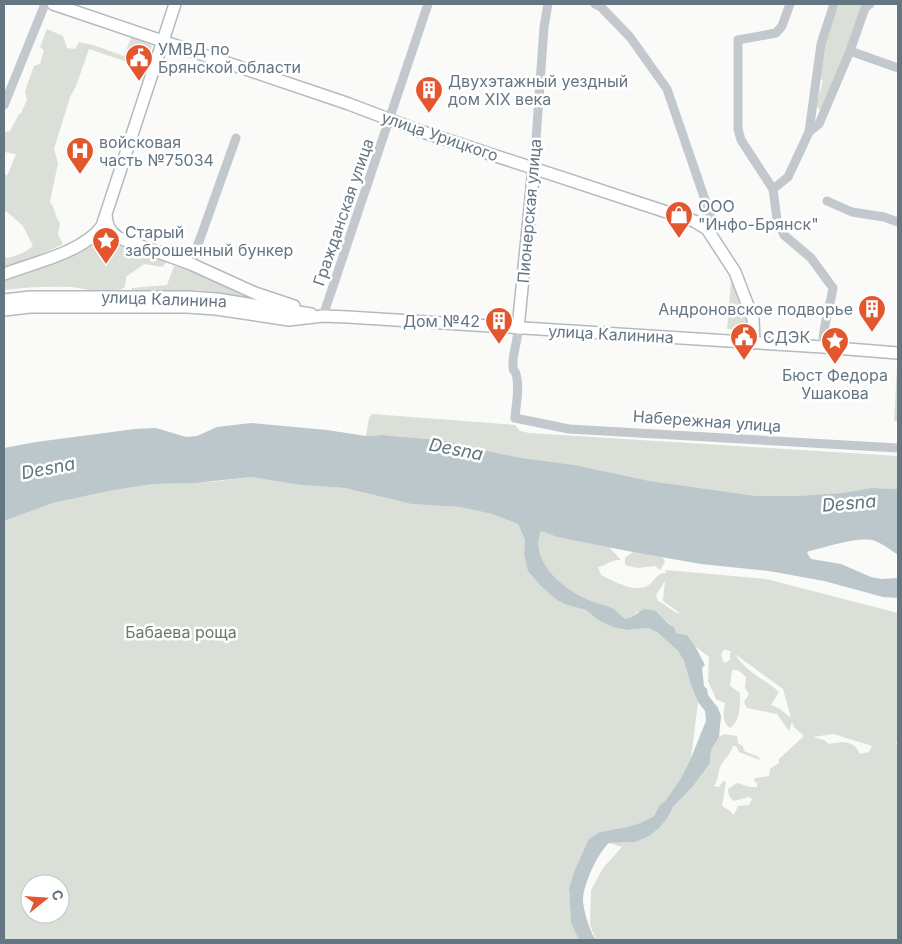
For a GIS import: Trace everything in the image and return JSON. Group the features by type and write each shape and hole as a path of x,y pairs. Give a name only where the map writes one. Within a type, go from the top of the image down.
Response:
{"main road":[{"name":"улица Урицкого","path":"53,4 349,104 390,120 694,221 707,230 735,272 752,319 754,343"},
{"path":"4,274 60,253 89,238 102,226 174,4"},
{"name":"Пионерская улица","path":"518,328 534,168"},
{"path":"106,210 106,222 110,231 126,241 191,264 255,293 323,316"},
{"name":"улица Калинина","path":"4,300 30,297 188,297 217,299 323,316 898,353"},
{"name":"улица Калинина","path":"4,310 30,307 178,307 216,309 285,320 323,316"}],"street":[{"path":"4,105 45,4"},
{"name":"Гражданская улица","path":"323,316 428,4"},
{"name":"Пионерская улица","path":"534,168 544,27 548,4"},
{"path":"595,4 601,7 630,37 667,89 712,220 707,230"},
{"path":"790,4 782,26 776,33 738,40 738,129 741,140 773,189 777,220 784,235 811,258 833,288 822,332 823,347"},
{"path":"773,189 788,177 809,132 821,44 834,4"},
{"path":"809,132 819,124 850,51 865,8 870,4"},
{"path":"850,51 898,68"},
{"path":"191,264 236,138"},
{"path":"828,201 852,212 898,222"},
{"name":"Пионерская улица","path":"515,418 517,392 516,374 513,369 514,344 518,338 518,328"},
{"name":"Набережная улица","path":"515,418 569,428 898,448"}],"green space":[{"path":"840,4 865,4 825,108 820,110 815,104 823,80 818,78 821,58 828,30"},
{"path":"47,29 63,36 67,48 75,49 79,42 124,56 132,35 152,46 145,68 89,49 76,86 70,97 54,149 58,163 50,202 60,223 58,234 63,244 33,258 4,268 4,256 7,258 14,256 33,246 23,226 7,212 4,212 4,172 7,176 16,154 4,152 4,132 10,131 27,100 25,91 34,66 40,64 44,50 40,47"},
{"path":"108,236 164,258 167,262 162,267 144,264 126,277 125,287 112,292 63,287 29,287 4,290 4,279"},
{"path":"174,266 200,272 252,297 250,299 219,292 190,290 130,294 132,288 167,285"},
{"path":"731,282 738,283 750,321 746,330 727,329"},
{"path":"897,368 898,421 894,421"},
{"path":"372,414 515,425 520,431 529,433 898,456 898,489 872,488 841,493 757,496 650,481 575,465 522,458 462,446 449,441 383,435 366,436 369,418"},
{"name":"Бабаева роща","path":"251,477 301,485 345,488 411,504 460,507 492,514 518,524 525,540 524,554 567,605 586,610 598,620 628,630 648,628 657,632 678,651 684,661 698,702 691,758 681,778 666,800 659,806 654,816 627,827 600,832 574,872 569,888 571,923 579,940 4,940 4,521 53,503 153,484 212,482"},
{"path":"541,531 557,537 608,546 621,560 598,567 601,575 632,588 645,587 659,575 666,573 666,570 766,579 898,613 898,742 895,743 898,745 898,940 596,940 590,925 591,890 603,868 622,847 609,843 635,842 668,817 673,807 694,785 710,763 711,750 719,737 724,734 737,736 738,743 743,746 744,751 759,757 760,760 739,752 736,746 733,746 720,767 714,786 719,787 723,781 726,782 722,806 734,815 738,806 749,805 752,799 749,797 734,801 729,796 728,789 737,783 757,787 757,783 754,781 755,778 769,776 770,769 779,763 779,759 804,736 794,727 792,722 789,731 777,714 747,708 744,702 749,694 745,688 746,677 738,670 732,670 730,686 740,693 739,712 734,725 730,728 727,726 724,720 725,703 716,699 708,681 709,657 695,646 687,635 676,633 673,627 658,612 637,612 630,619 625,619 609,606 592,601 571,590 561,583 544,564 538,542","holes":["665,581 663,601 681,614 658,601 656,595","724,649 732,652 730,653 730,660 724,663 721,655","735,654 783,689 791,718 780,709 771,705 779,692 750,671","833,734 872,746 869,752 860,754 858,749 851,744 843,742 829,744 824,740 813,737"]},
{"path":"633,552 662,556 665,562 660,570 655,566 638,568 625,565 625,558"}],"water":[{"name":"Desna","path":"251,423 327,430 366,436 383,435 449,441 462,446 522,458 575,465 650,481 757,496 841,493 872,488 898,489 898,555 875,541 868,540 842,543 807,553 811,559 841,564 871,577 881,579 898,578 898,598 883,597 824,581 769,571 701,564 633,552 557,537 541,531 538,543 540,554 545,564 552,574 571,591 582,597 609,606 625,619 644,609 656,611 674,627 676,633 687,635 705,665 702,668 704,686 721,716 719,737 711,750 710,763 694,785 673,807 668,817 658,829 649,836 635,842 609,843 600,854 589,877 583,899 587,921 596,940 579,940 571,923 569,888 589,839 600,832 627,827 654,816 659,806 666,800 681,778 691,758 706,721 705,711 698,702 684,661 678,651 657,632 648,628 628,630 613,627 598,620 586,610 557,600 541,586 528,571 524,554 525,540 518,524 492,514 460,507 411,504 345,488 301,485 251,477 196,483 153,484 109,491 53,503 4,521 4,448 135,429 156,428 186,437 197,436 217,427"}],"place":[{"name":"УМВД по Брянской области","path":"139,82"},
{"name":"Двухэтажный уездный дом XIX века","path":"429,114"},
{"name":"войсковая часть №75034","path":"80,175"},
{"name":"ООО \"Инфо-Брянск\"","path":"679,239"},
{"name":"Старый заброшенный бункер","path":"106,265"},
{"name":"Андроновское подворье","path":"872,333"},
{"name":"Дом №42","path":"499,345"},
{"name":"СДЭК","path":"744,361"},
{"name":"Бюст Федора Ушакова","path":"835,365"}]}
